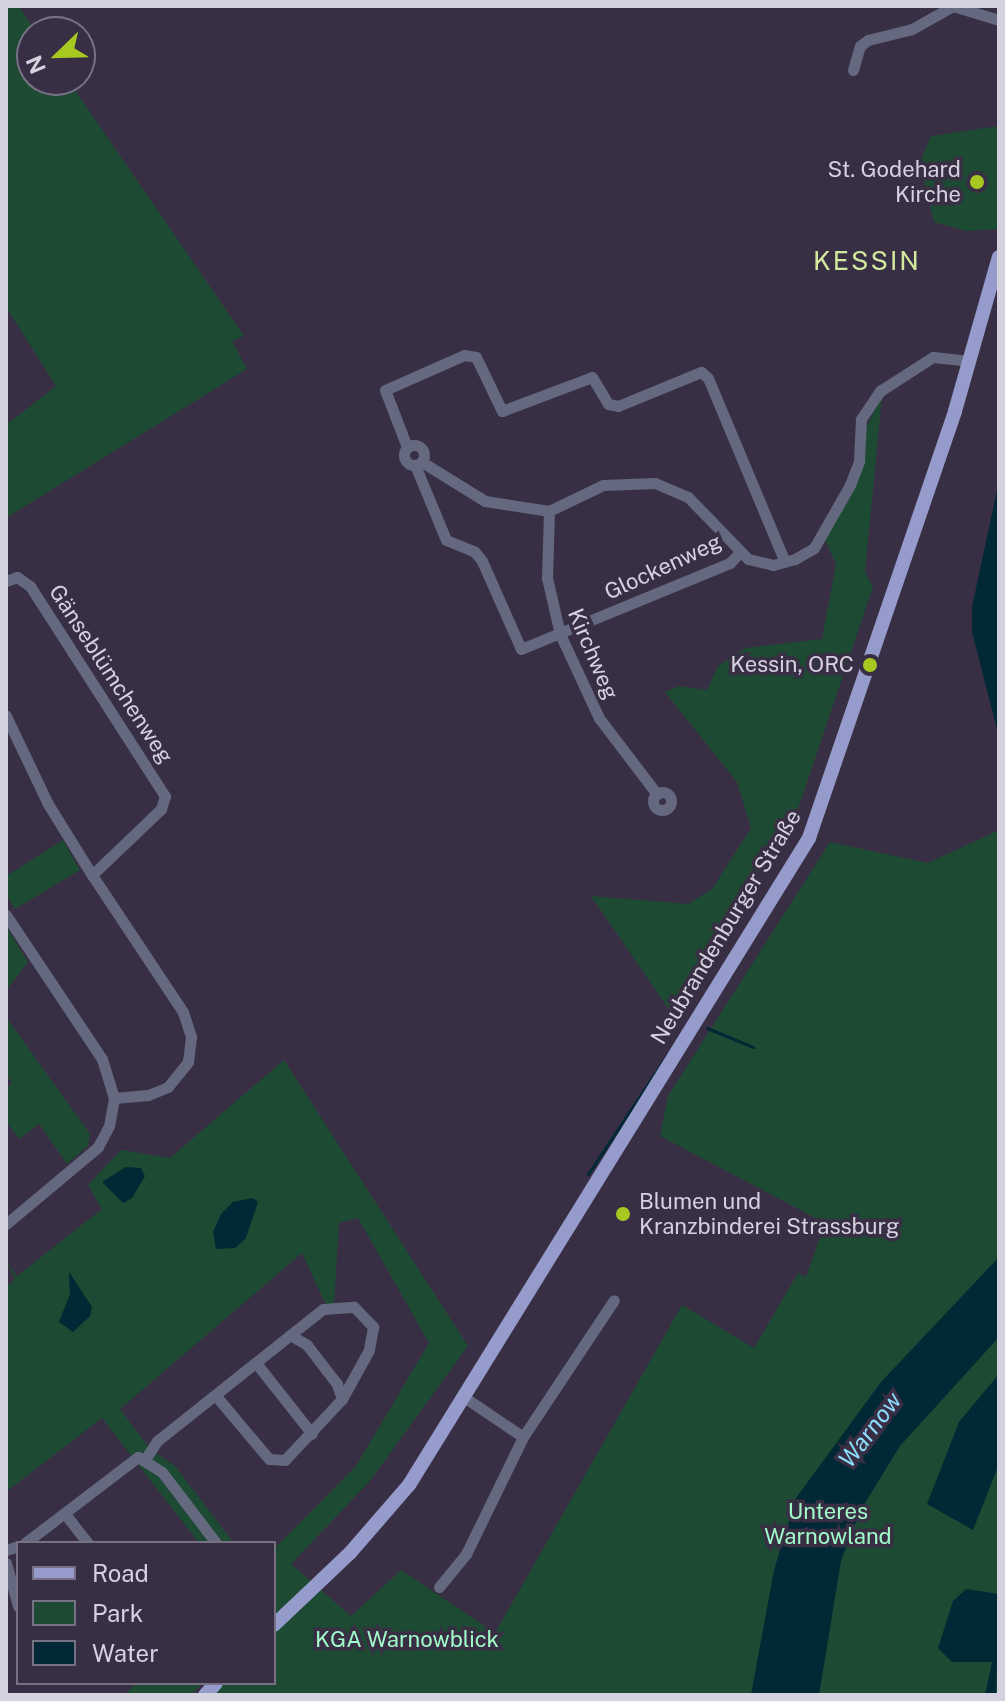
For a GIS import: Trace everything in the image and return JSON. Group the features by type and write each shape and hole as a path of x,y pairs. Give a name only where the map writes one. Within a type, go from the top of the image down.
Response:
{"main road":[{"name":"Neubrandenburger Straße","path":"276,1622 386,1515 464,1397 809,838 970,361 999,257"}],"street":[{"path":"853,70 860,46 868,40 912,29 953,6 983,10 999,20"},
{"path":"785,562 701,372 618,406 608,404 592,377 502,411 476,357 464,355 385,390 407,447 422,448 418,464 485,501 549,511 603,485 655,483 688,497 739,553 760,563 785,562 814,548 850,485 859,461 861,419 880,391 933,357 970,361"},
{"name":"Glockenweg","path":"418,464 446,540 475,552 482,561 517,645 525,648 730,563 739,553"},
{"name":"Kirchweg","path":"549,511 547,578 560,634 599,718 657,794"},
{"name":"Gänseblümchenweg","path":"6,581 17,577 30,586 165,796 161,809 92,875"},
{"path":"6,716 41,790 92,875 183,1012 191,1037 188,1062 168,1087 148,1095 114,1098"},
{"path":"6,915 102,1059 114,1098 109,1126 98,1147 6,1224"},
{"path":"439,1587 466,1554 523,1437 614,1300"},
{"path":"40,1539 130,1460 146,1458 157,1441 290,1335 334,1305 354,1307 368,1319 369,1350 342,1399 285,1460 273,1462 216,1396"},
{"path":"290,1335 307,1345 337,1384 342,1399"},
{"path":"256,1363 312,1434"},
{"path":"464,1397 523,1437"},
{"path":"146,1458 214,1541"},
{"path":"65,1514 86,1541"},
{"path":"6,1563 16,1599"}],"green space":[{"path":"6,6 19,6 26,16 16,16 16,96 79,96 244,336 232,341 247,369 6,518 6,425 56,386 6,307"},
{"path":"999,126 998,229 966,231 934,222 919,164 931,136"},
{"path":"882,396 865,572 873,587 799,806 670,1011 591,896 688,904 712,889 751,828 737,782 665,692 679,686 707,690 718,666 745,648 822,639 836,564 825,540 857,484 865,430"},
{"name":"Unteres Warnowland","path":"999,830 999,1695 218,1695 209,1685 276,1685 276,1547 356,1466 429,1343 358,1218 339,1223 334,1305 327,1307 302,1253 120,1409 150,1449 175,1466 232,1541 197,1541 102,1418 6,1492 6,1287 15,1279 6,1261 17,1276 102,1209 88,1185 121,1150 170,1158 284,1060 468,1346 370,1481 291,1564 351,1616 401,1570 495,1633 682,1305 754,1348 798,1273 806,1277 825,1223 660,1136 668,1096 830,842 928,863"},
{"path":"63,840 80,870 15,909 6,894 6,876"},
{"path":"6,926 28,962 6,991"},
{"path":"6,1017 90,1134 88,1146 67,1164 39,1124 19,1139 6,1121 6,1089 12,1083 6,1074"},
{"path":"135,1685 201,1685 191,1695 124,1695"}],"water":[{"path":"999,481 999,737 972,632 972,607"},
{"path":"126,1167 141,1168 145,1176 132,1198 123,1203 102,1182"},
{"path":"253,1198 258,1202 246,1238 235,1248 216,1249 213,1232 221,1214 233,1202"},
{"name":"Warnow","path":"999,1257 999,1337 900,1446 860,1511 841,1561 819,1695 751,1695 774,1570 796,1498 881,1382"},
{"path":"69,1272 92,1307 90,1316 73,1332 59,1322 70,1294"},
{"path":"999,1374 999,1464 973,1530 927,1504 959,1422"},
{"path":"966,1589 999,1594 996,1695 985,1695 992,1662 952,1662 938,1648 953,1601"}],"waterway":[{"path":"588,1174 685,1028"},
{"path":"707,1028 753,1047"}],"place":[{"name":"St. Godehard Kirche","path":"977,182"},
{"name":"Kessin, ORC","path":"870,665"},
{"name":"Blumen und Kranzbinderei Strassburg","path":"623,1214"}],"district":[{"name":"KESSIN","path":"867,261"}],"park label":[{"name":"KGA Warnowblick","path":"407,1640"}]}
